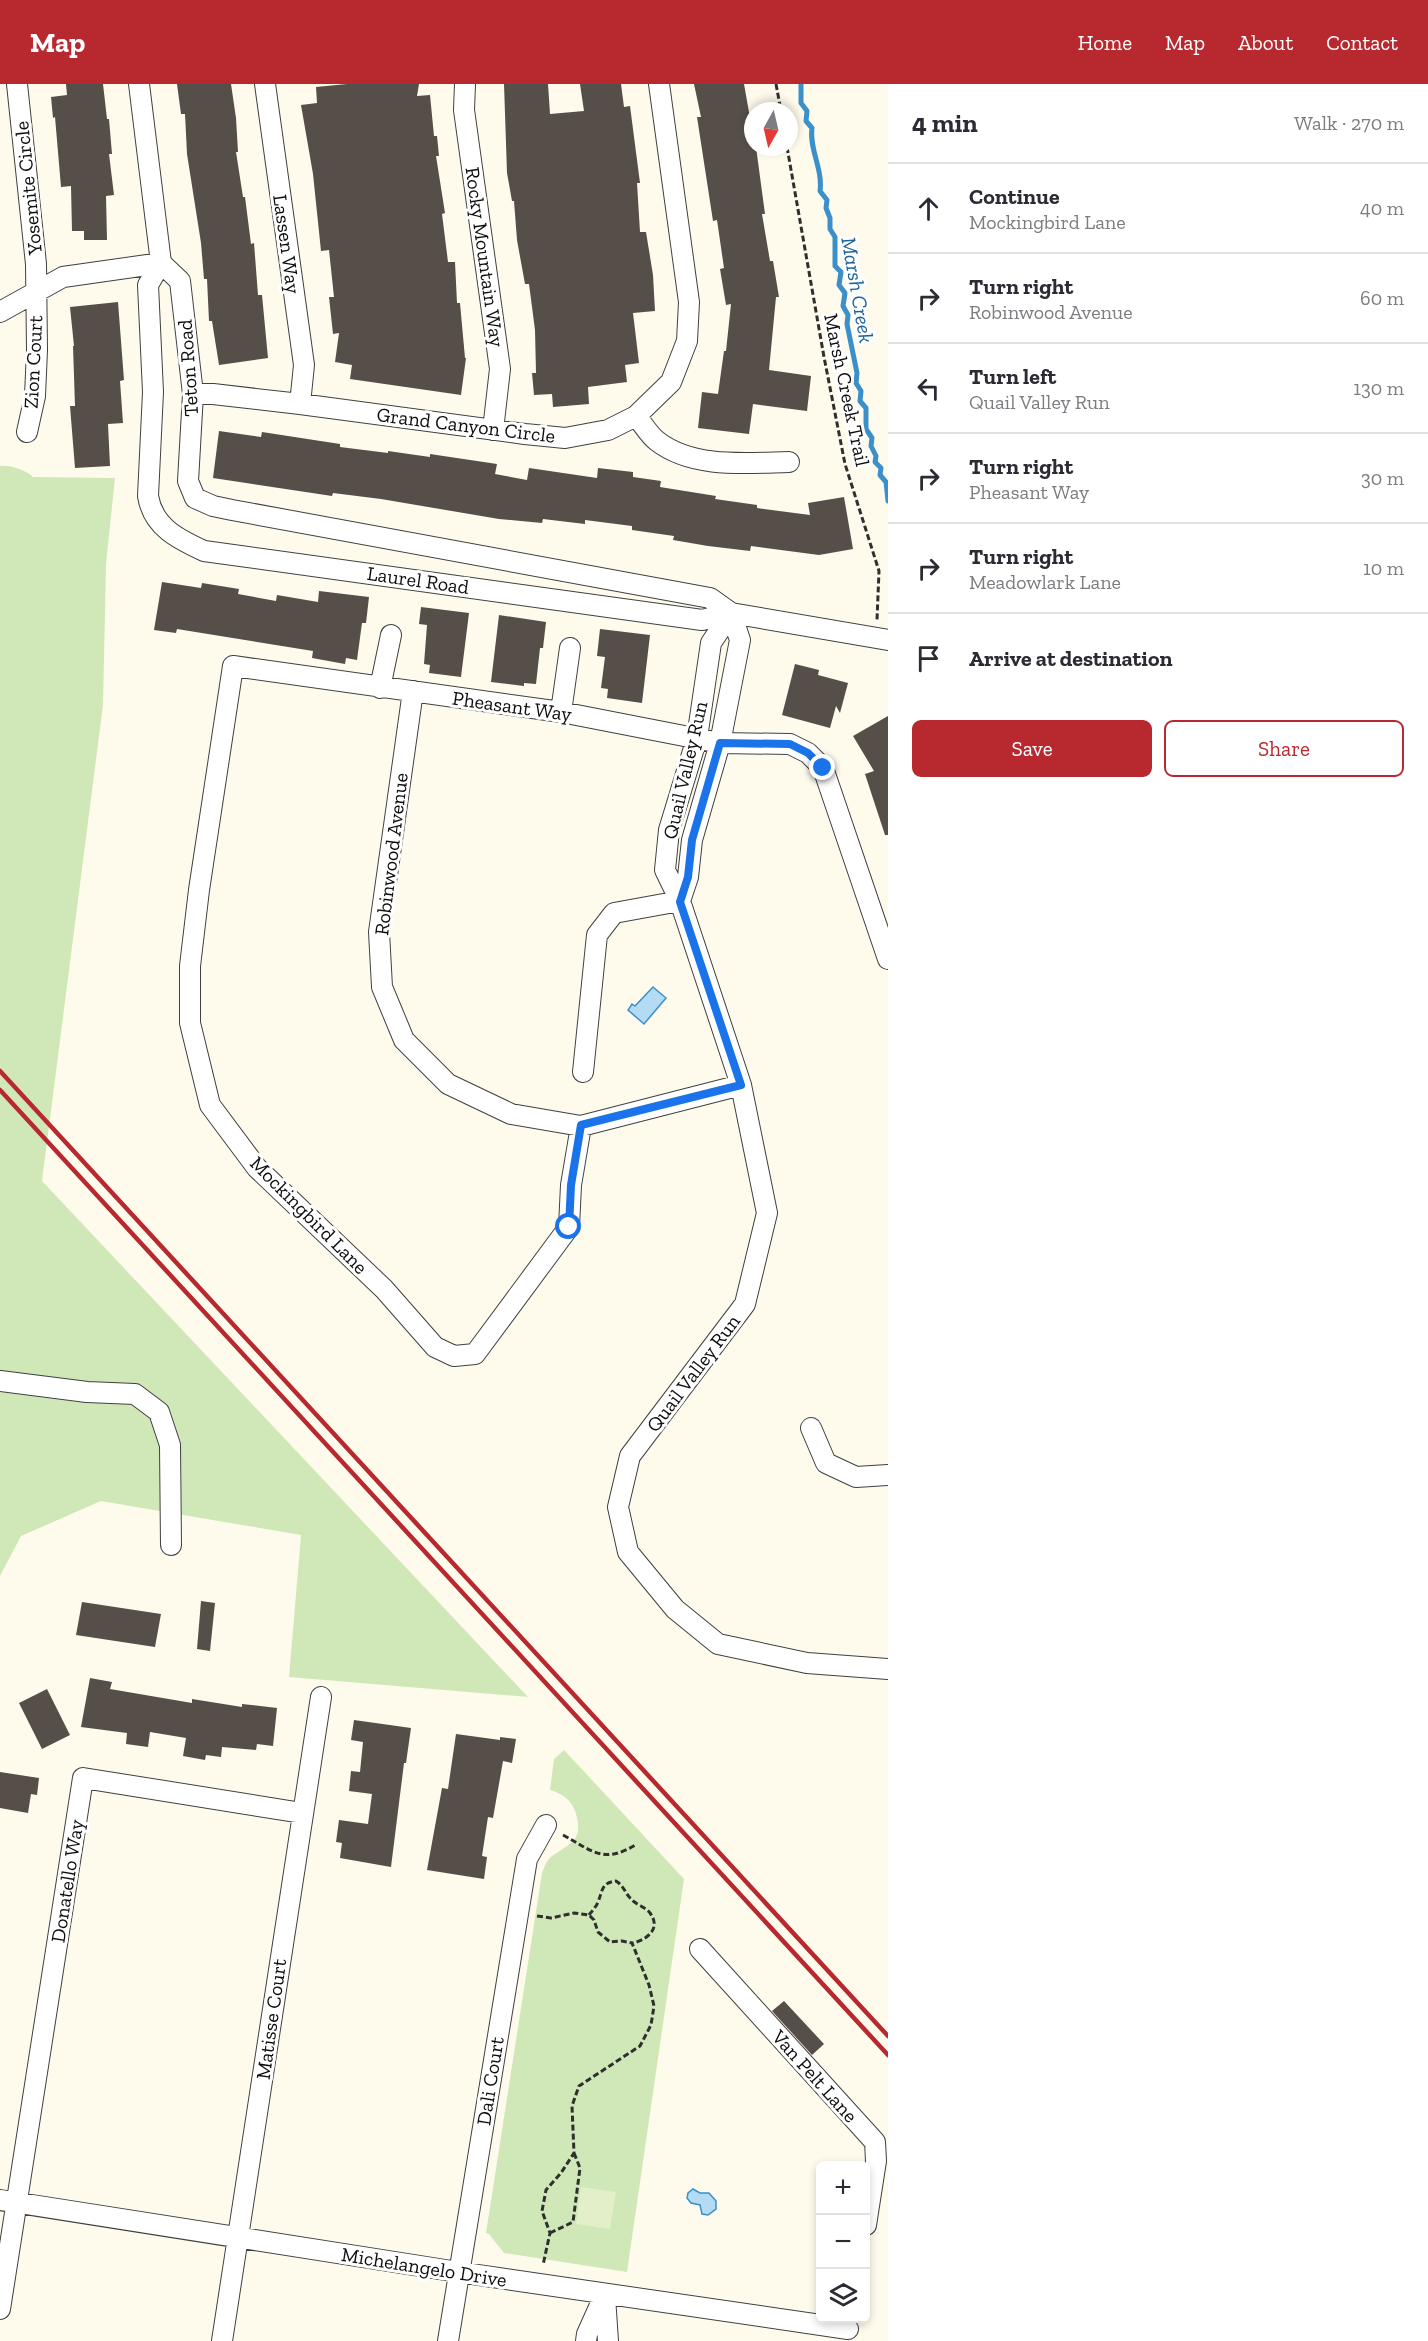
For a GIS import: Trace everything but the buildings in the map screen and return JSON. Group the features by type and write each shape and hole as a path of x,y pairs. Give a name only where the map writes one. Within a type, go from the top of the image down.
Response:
{"street":[{"name":"Yosemite Circle","path":"17,84 36,264 36,293"},
{"path":"139,84 161,263"},
{"name":"Lassen Way","path":"265,84 304,365 300,404"},
{"name":"Rocky Mountain Way","path":"465,84 464,110 500,369 493,430"},
{"name":"Grand Canyon Circle","path":"193,394 213,394 300,404 565,438 608,430 636,416 670,381 687,341 689,302 659,84"},
{"name":"Yosemite Circle","path":"0,312 63,277 161,263"},
{"name":"Teton Road","path":"150,479 153,392 148,285 161,263 180,281 193,394 188,481"},
{"name":"Zion Court","path":"27,432 35,396 36,293"},
{"path":"636,416 655,440 672,452 727,463 789,462"},
{"name":"Laurel Road","path":"150,479 148,496 150,510 159,523 183,541 204,551 702,620 731,613 882,639"},
{"name":"Laurel Road","path":"188,481 195,498 213,506 710,598 731,613"},
{"name":"Quail Valley Run","path":"731,613 711,644 697,738 669,830 665,870 680,902 741,1085 767,1213 745,1304 630,1456 618,1507 628,1552 675,1609 718,1644 807,1663 888,1669"},
{"name":"Quail Valley Run","path":"680,902 688,877 692,840 720,743 740,640 731,613"},
{"path":"380,688 391,635"},
{"path":"561,712 570,648"},
{"name":"Pheasant Way","path":"233,666 561,712 720,743 790,744 808,753 823,768 888,959"},
{"name":"Mockingbird Lane","path":"233,666 199,890 190,966 190,1023 210,1105 257,1168 384,1289 435,1347 454,1356 476,1354 569,1227 571,1185 581,1125"},
{"name":"Robinwood Avenue","path":"413,691 379,932 382,987 404,1040 448,1084 511,1114 581,1125 741,1085"},
{"path":"584,1072 597,935 614,913 680,902"},
{"path":"0,1381 87,1392 135,1394 159,1412 170,1445 171,1545"},
{"path":"811,1428 826,1463 856,1477 888,1475"},
{"name":"Matisse Court","path":"222,2341 321,1697"},
{"name":"Donatello Way","path":"8,2202 83,1778 302,1813"},
{"name":"Dali Court","path":"448,2341 527,1859 546,1825"},
{"name":"Van Pelt Lane","path":"700,1949 875,2142 876,2161 868,2215"},
{"path":"0,2309 8,2202"},
{"name":"Michelangelo Drive","path":"8,2202 848,2330"},
{"path":"586,2341 605,2294"},
{"path":"605,2294 608,2341"}],"path":[{"path":"776,84 779,102"},
{"name":"Marsh Creek Trail","path":"789,156 824,357 846,464 879,571 882,639"},
{"path":"546,1825 592,1853 607,1855 624,1852 637,1844"},
{"path":"518,1914 551,1918 574,1913 589,1915 594,1920 598,1932 610,1942 632,1943 645,1940 653,1932 654,1920 650,1912 630,1899 623,1886 616,1881 608,1882 602,1888 598,1902 589,1915"},
{"path":"550,2233 573,2222 580,2168 574,2153 572,2106 579,2086 640,2046 651,2025 654,2006 649,1985 632,1943"},
{"path":"540,2284 550,2233 542,2211 546,2190 574,2153"}],"green space":[{"path":"0,466 18,468 33,477 115,478 106,564 103,705 42,1181 528,1697 289,1677 301,1535 101,1501 21,1536 0,1576"},
{"path":"564,1750 684,1879 627,2272 504,2253 486,2233 542,1873 549,1859 573,1841 578,1831 576,1814 572,1805 563,1796 550,1790 554,1759"},
{"path":"581,2187 616,2192 610,2229 576,2224"}],"water":[{"path":"653,987 666,998 644,1024 628,1010"},
{"path":"693,2189 700,2193 709,2193 716,2201 716,2209 708,2215 702,2214 700,2205 691,2203 687,2198 688,2193"}],"waterway":[{"name":"Marsh Creek","path":"801,84 801,103 807,111 806,121 812,128 812,144 820,175 820,191 827,200 826,208 830,218 830,229 835,237 835,266 841,272 839,285 845,293 843,306 848,315 847,324 857,373 856,383 861,391 860,401 866,408 866,429 872,438 871,446 876,456 875,462 881,468 880,475 886,482 888,501"}],"railway":[{"path":"0,1071 888,2036"},
{"path":"0,1090 888,2055"}],"route":[{"path":"569,1227 571,1185 581,1125 741,1085 680,902 688,877 692,840 720,743 790,744 808,753 823,768"}]}
